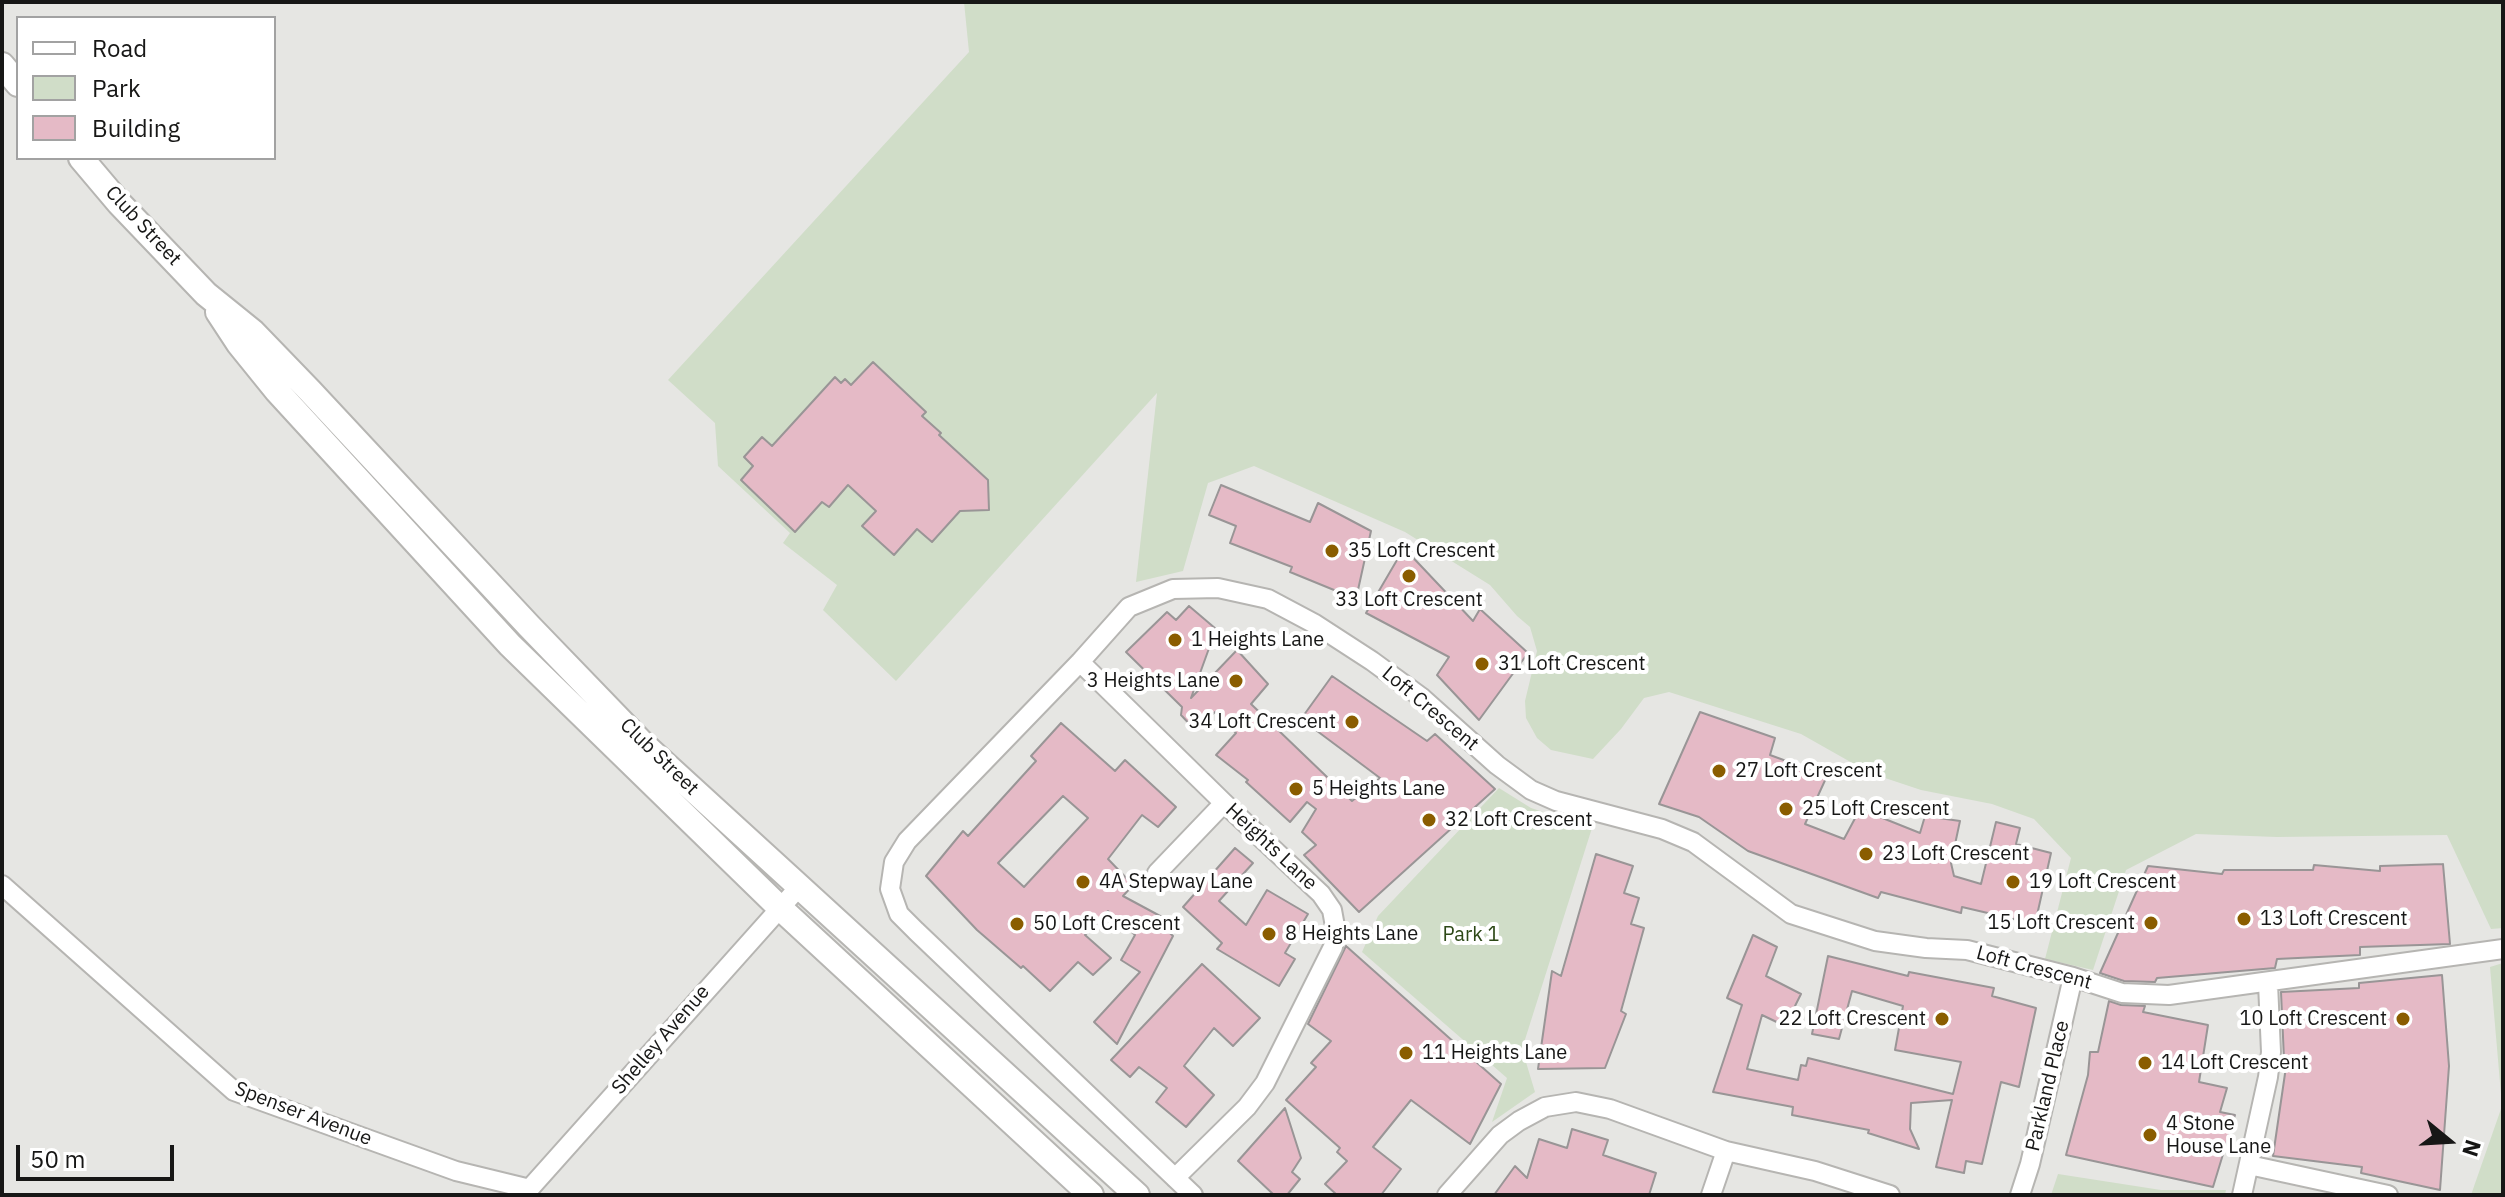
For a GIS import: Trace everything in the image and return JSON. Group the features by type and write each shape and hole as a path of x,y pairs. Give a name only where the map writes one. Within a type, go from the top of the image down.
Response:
{"main road":[{"path":"2,65 16,82"},
{"name":"Club Street","path":"83,160 206,294 263,341 642,743 1137,1195"},
{"name":"Club Street","path":"206,294 239,344 277,391 469,601 779,907 1091,1195"}],"street":[{"name":"Loft Crescent","path":"1193,1195 899,914 890,889 894,862 907,841 1129,607 1173,589 1218,588 1268,599 1315,624 1372,661 1421,697 1497,765 1531,790 1556,801 1662,829 1693,842 1791,914 1875,941 1967,950 2122,993 2169,995 2503,949"},
{"name":"Heights Lane","path":"1080,662 1321,894 1332,910 1336,932 1333,947 1265,1083 1247,1107 1175,1178"},
{"path":"1157,873 1224,803"},
{"name":"Spenser Avenue","path":"2,885 234,1091 456,1171 527,1192"},
{"name":"Shelley Avenue","path":"527,1192 799,887"},
{"name":"Parkland Place","path":"2020,1195 2073,977"},
{"path":"2242,1195 2271,1052 2268,983"},
{"path":"1447,1195 1500,1135 1519,1121 1545,1107 1576,1102 1610,1109 1726,1151 1815,1171 1890,1195"},
{"path":"1711,1195 1726,1151"},
{"path":"2249,1165 2388,1195"}],"green space":[{"path":"964,2 2503,2 2503,928 2491,929 2447,835 2277,837 2196,834 2126,870 2093,970 2045,959 2071,858 2034,819 1992,804 1921,790 1870,773 1801,734 1669,692 1644,698 1593,759 1551,750 1537,738 1526,718 1525,701 1537,651 1530,627 1490,585 1405,532 1254,466 1208,483 1183,571 1136,582 1157,393 896,681 823,610 837,585 783,543 790,533 718,466 715,423 668,380 969,52"},
{"name":"Park 1","path":"1499,788 1531,808 1592,828 1522,1049 1535,1092 1492,1122 1507,1078 1362,952 1378,916"},
{"path":"2503,963 2503,1195 2471,1195 2502,1106 2490,967"},
{"path":"2058,1174 2161,1190 2226,1190 2225,1195 2051,1195"}],"building":[{"path":"873,362 926,412 922,416 941,433 939,435 988,480 989,510 960,511 932,542 917,529 894,555 862,526 876,511 848,485 829,507 822,502 795,532 741,480 753,466 744,457 762,437 772,446 835,377 841,383 845,379 851,385"},
{"path":"1221,485 1310,522 1318,503 1371,531 1356,599 1290,572 1292,567 1230,543 1236,526 1209,515"},
{"path":"1404,548 1473,621 1480,609 1528,653 1479,720 1437,675 1449,657 1366,613"},
{"path":"1189,606 1216,629 1191,698 1237,650 1268,684 1251,704 1352,801 1380,778 1301,719 1332,676 1427,741 1435,734 1495,789 1359,912 1304,855 1316,845 1302,832 1316,809 1307,802 1290,822 1246,782 1248,780 1216,755 1236,733 1215,712 1195,730 1181,715 1182,707 1126,652 1167,612 1176,620"},
{"path":"1700,712 1775,738 1770,755 1827,776 1805,824 1844,839 1860,809 1920,833 1925,816 1960,821 1951,863 1954,876 1981,884 1996,822 2020,828 2016,844 2051,853 2035,924 1962,907 1961,913 1881,892 1878,898 1748,851 1699,817 1659,804"},
{"path":"1061,723 1115,771 1125,760 1176,807 1158,827 1142,815 1108,859 1133,885 1123,896 1162,917 1158,922 1173,936 1117,1044 1094,1022 1140,972 1121,960 1135,935 1108,911 1085,935 1111,958 1093,975 1078,962 1050,991 977,930 926,876 963,831 968,836 1036,761 1031,756","holes":["1063,796 1088,818 1024,887 998,863"]},
{"path":"1235,848 1253,863 1219,901 1246,925 1267,890 1308,914 1285,953 1295,959 1279,986 1217,949 1222,943 1183,907"},
{"path":"1596,854 1633,866 1624,893 1639,898 1631,924 1644,928 1621,1011 1626,1014 1605,1068 1538,1069 1552,971 1561,976"},
{"path":"2443,864 2450,944 2360,947 2360,955 2277,959 2275,968 2157,978 2155,982 2124,981 2100,973 2148,866 2222,874 2224,870 2313,870 2314,865 2380,871 2380,866"},
{"path":"1753,935 1777,947 1766,976 1801,994 1785,1026 1762,1015 1747,1069 1798,1080 1801,1065 1806,1066 1808,1058 1953,1094 1961,1062 1895,1050 1903,1006 1852,991 1839,1039 1812,1034 1828,956 1908,976 1909,972 1994,988 1992,996 2036,1008 2019,1087 2001,1082 1982,1164 1966,1161 1964,1173 1936,1167 1952,1100 1911,1103 1910,1129 1919,1149 1868,1133 1869,1130 1792,1115 1793,1107 1713,1092 1742,1005 1727,998"},
{"name":"11 Heights Lane","path":"1346,946 1501,1084 1470,1144 1411,1100 1373,1147 1401,1169 1381,1195 1337,1195 1325,1184 1347,1161 1337,1152 1340,1148 1286,1100 1316,1067 1311,1063 1331,1041 1308,1024"},
{"path":"1202,964 1260,1018 1233,1046 1214,1028 1184,1066 1214,1095 1186,1127 1156,1102 1167,1088 1139,1067 1130,1077 1111,1060"},
{"path":"2442,975 2449,1066 2440,1190 2361,1173 2362,1167 2273,1156 2287,1060 2284,1059 2281,992 2359,988 2359,983"},
{"path":"2109,1001 2145,1006 2143,1012 2208,1025 2199,1082 2227,1088 2220,1112 2235,1115 2213,1187 2066,1155 2088,1075 2090,1052 2098,1052"},
{"path":"1285,1108 1301,1158 1292,1172 1300,1179 1287,1195 1274,1195 1238,1161"},
{"path":"1572,1129 1608,1140 1603,1155 1656,1173 1649,1195 1494,1195 1515,1166 1527,1178 1539,1139 1567,1148"}],"place":[{"name":"35 Loft Crescent","path":"1332,551"},
{"name":"33 Loft Crescent","path":"1409,576"},
{"name":"1 Heights Lane","path":"1175,640"},
{"name":"31 Loft Crescent","path":"1482,664"},
{"name":"3 Heights Lane","path":"1236,681"},
{"name":"34 Loft Crescent","path":"1352,722"},
{"name":"27 Loft Crescent","path":"1719,771"},
{"name":"5 Heights Lane","path":"1296,789"},
{"name":"25 Loft Crescent","path":"1786,809"},
{"name":"32 Loft Crescent","path":"1429,820"},
{"name":"23 Loft Crescent","path":"1866,854"},
{"name":"4A Stepway Lane","path":"1083,882"},
{"name":"19 Loft Crescent","path":"2013,882"},
{"name":"13 Loft Crescent","path":"2244,919"},
{"name":"15 Loft Crescent","path":"2151,923"},
{"name":"50 Loft Crescent","path":"1017,924"},
{"name":"8 Heights Lane","path":"1269,934"},
{"name":"22 Loft Crescent","path":"1942,1019"},
{"name":"10 Loft Crescent","path":"2403,1019"},
{"name":"11 Heights Lane","path":"1406,1053"},
{"name":"14 Loft Crescent","path":"2145,1063"},
{"name":"4 Stone House Lane","path":"2150,1135"}]}
